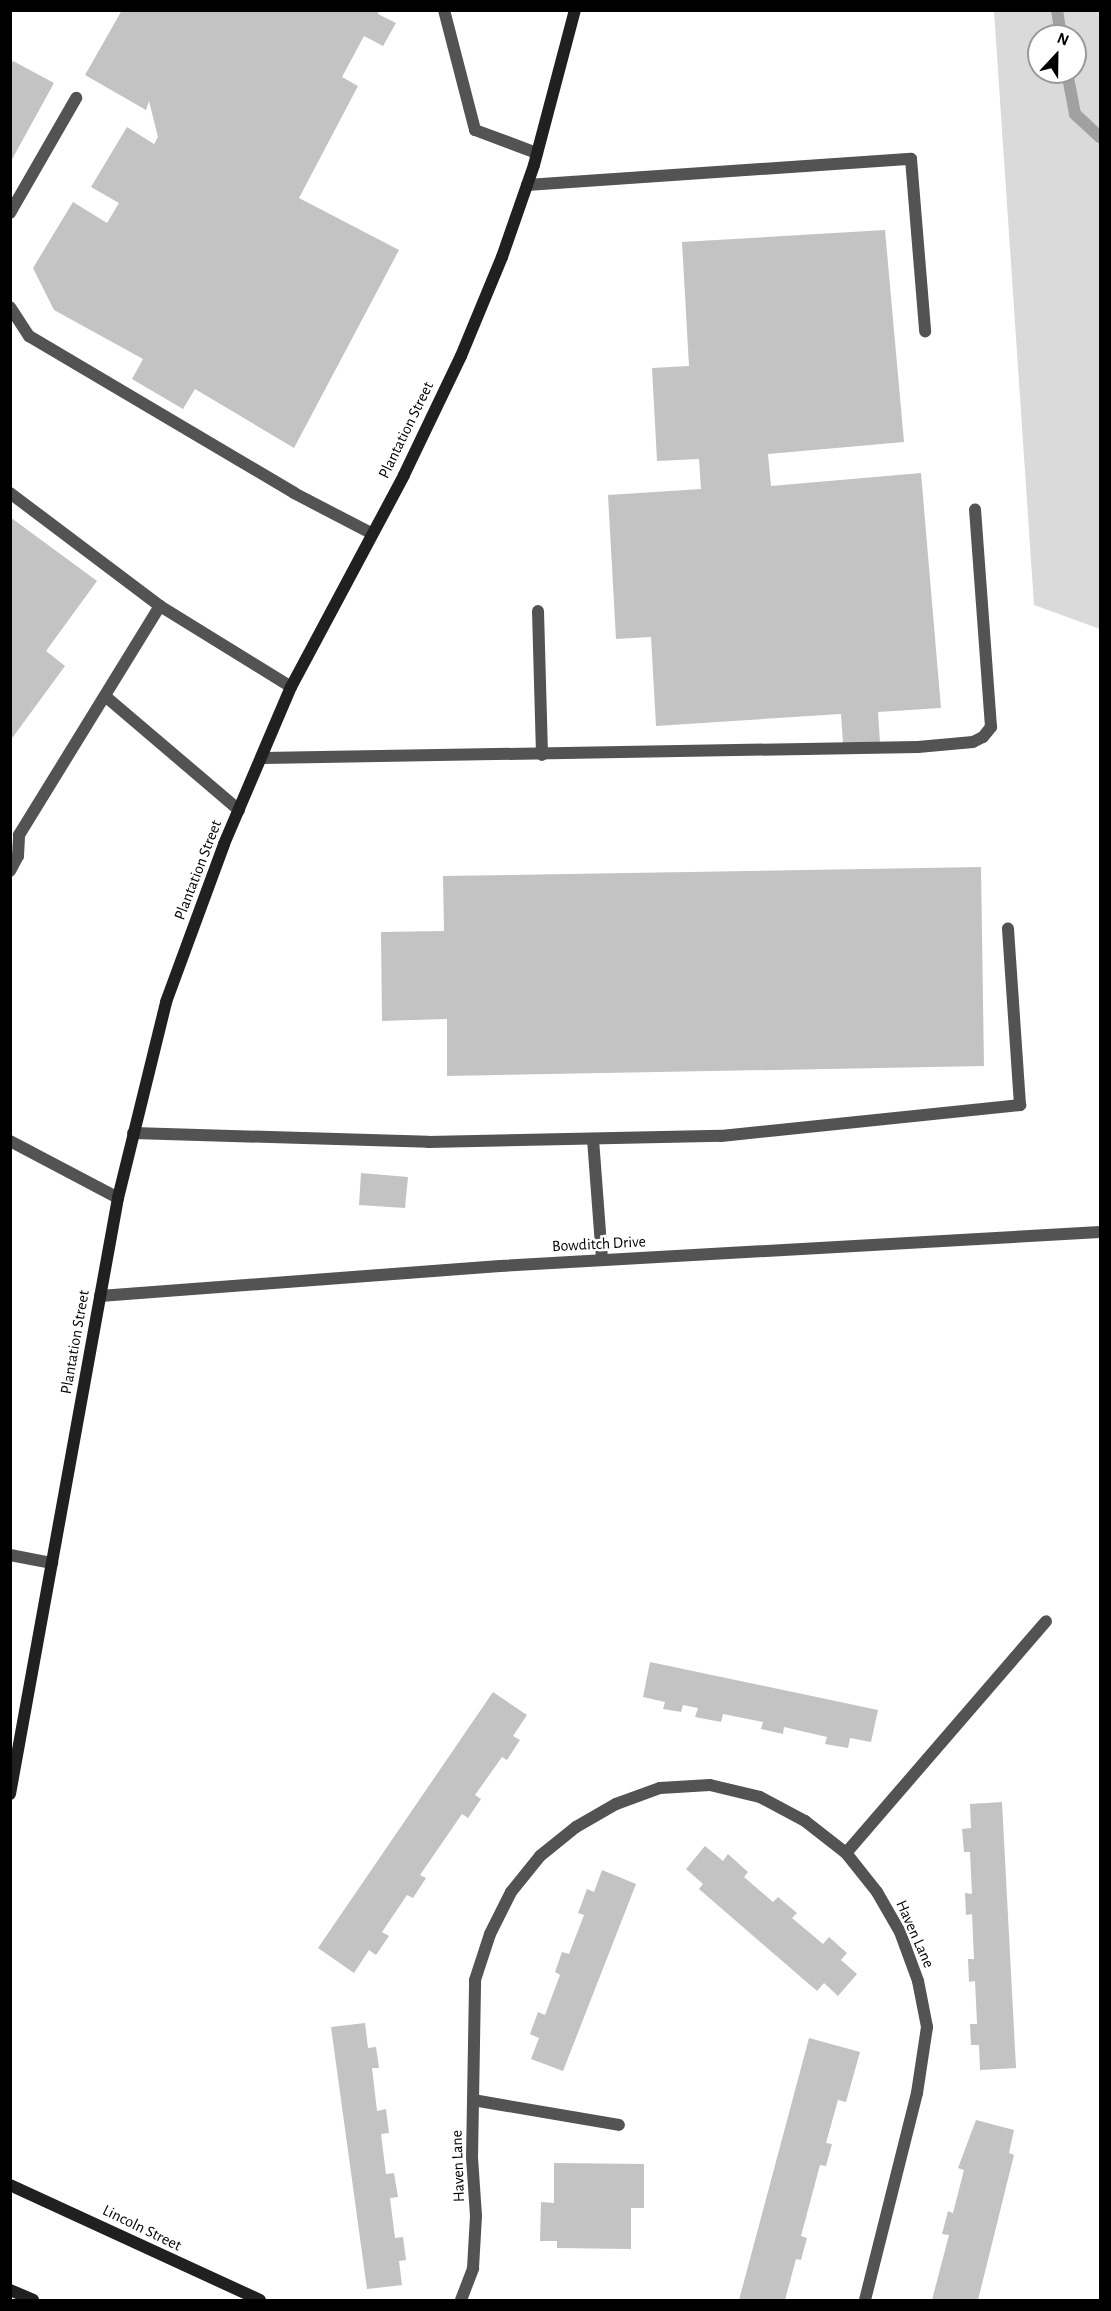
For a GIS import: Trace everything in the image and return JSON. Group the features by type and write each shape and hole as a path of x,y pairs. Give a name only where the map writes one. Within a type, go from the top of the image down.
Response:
{"main road":[{"name":"Plantation Street","path":"10,1794 118,1198 166,1002 239,810 263,758 291,687 461,356 527,185 575,10"},
{"name":"Lincoln Street","path":"10,2185 260,2301"},
{"path":"10,2290 33,2301"}],"street":[{"path":"444,10 475,130 537,153"},
{"path":"10,213 76,98"},
{"path":"527,185 911,159 925,331"},
{"path":"10,307 29,336 284,488 371,533"},
{"path":"10,493 160,606 291,687"},
{"path":"263,758 918,747 973,742 983,737 991,727 990,686 975,510"},
{"path":"10,871 18,856 19,835 160,606"},
{"path":"538,611 542,755"},
{"path":"105,696 239,810"},
{"path":"133,1133 428,1142 721,1136 1020,1105 1008,928"},
{"path":"593,1139 602,1260"},
{"path":"10,1141 118,1198"},
{"name":"Bowditch Drive","path":"100,1296 602,1260 1101,1232"},
{"path":"10,1555 52,1563"},
{"path":"846,1853 1046,1621"},
{"name":"Haven Lane","path":"461,2301 472,2268 476,2216 473,2100 475,1980 490,1934 511,1892 540,1856 576,1827 616,1804 660,1788 710,1785 760,1797 805,1821 846,1853 877,1893 900,1932 918,1981 927,2028 917,2093 865,2301"},
{"path":"473,2100 619,2126"}],"shaded area":[{"path":"994,11 1100,11 1100,629 1034,605"}],"building":[{"path":"122,10 379,10 378,14 396,23 383,46 364,36 342,77 358,86 299,198 399,250 294,448 195,389 183,409 132,379 143,359 54,310 33,268 73,202 107,223 119,203 91,187 127,127 154,144 158,137 149,101 146,110 85,75"},
{"path":"13,61 54,83 10,163 10,66"},
{"path":"885,230 904,442 768,454 771,486 921,473 941,708 878,712 880,742 843,743 841,714 656,726 651,637 616,639 608,495 701,489 699,459 657,461 652,368 689,366 682,242"},
{"path":"10,517 97,581 46,651 65,666 10,741"},
{"path":"981,867 984,1066 447,1076 447,1019 382,1021 381,932 444,931 443,876"},
{"path":"361,1173 408,1177 405,1208 359,1205"},
{"path":"650,1662 878,1710 871,1742 850,1738 848,1748 825,1744 827,1737 784,1727 783,1734 761,1729 763,1722 723,1714 721,1722 695,1717 698,1708 683,1705 681,1712 663,1709 665,1702 643,1697"},
{"path":"493,1692 527,1715 513,1736 520,1740 507,1760 502,1757 475,1795 481,1799 468,1818 462,1814 420,1875 426,1878 413,1898 407,1895 382,1932 389,1936 376,1955 369,1950 354,1973 318,1948"},
{"path":"1002,1802 1016,2068 980,2070 979,2045 971,2045 970,2024 977,2024 975,1981 969,1982 968,1959 974,1959 972,1914 966,1915 965,1893 972,1894 970,1852 964,1852 962,1829 971,1828 970,1804"},
{"path":"705,1846 723,1861 728,1854 748,1872 744,1877 773,1902 778,1897 797,1913 792,1918 823,1944 829,1937 847,1953 841,1960 857,1974 838,1996 824,1983 817,1991 699,1889 703,1884 686,1869"},
{"path":"602,1870 636,1884 563,2071 531,2059 539,2038 530,2034 538,2012 545,2015 560,1975 555,1972 562,1952 569,1954 584,1915 578,1913 587,1889 594,1892"},
{"path":"365,2023 368,2048 376,2047 379,2068 372,2068 377,2111 386,2109 389,2133 381,2134 386,2174 394,2173 398,2197 390,2198 395,2238 403,2237 406,2260 399,2261 402,2285 367,2289 331,2027"},
{"path":"809,2038 860,2052 846,2102 838,2100 826,2143 832,2144 826,2166 820,2165 801,2236 807,2238 801,2260 796,2259 785,2300 739,2300"},
{"path":"976,2120 1014,2130 1009,2153 1014,2155 978,2300 932,2300 949,2235 942,2234 948,2211 953,2213 964,2170 958,2168"},
{"path":"554,2163 644,2164 644,2208 631,2208 631,2249 557,2248 557,2241 540,2241 541,2202 554,2203"}],"waterway":[{"path":"1057,10 1059,24"},
{"path":"1069,84 1075,114 1100,137"}]}
